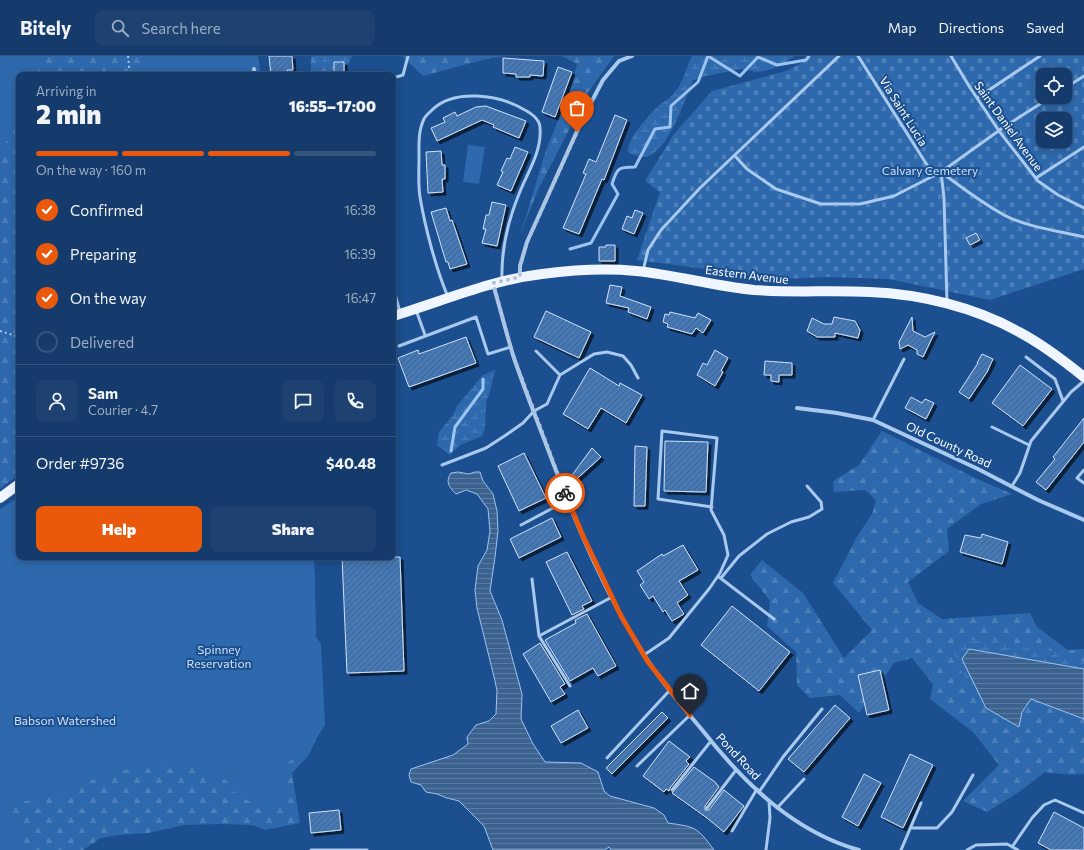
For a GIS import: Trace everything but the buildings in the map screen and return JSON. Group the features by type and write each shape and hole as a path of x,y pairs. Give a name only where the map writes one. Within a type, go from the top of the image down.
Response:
{"main road":[{"name":"Eastern Avenue","path":"397,315 497,282 520,277 576,270 643,272 753,290 898,294 928,299 974,312 1018,331 1051,351 1084,377"},
{"path":"0,498 16,486"}],"street":[{"path":"520,277 520,266 527,242 583,118 603,80 619,61 632,56"},
{"name":"Pond Road","path":"497,282 511,347 568,500 583,536 621,616 644,655 710,741 736,770 769,801 804,826 844,846 859,850"},
{"name":"Old County Road","path":"797,408 837,413 873,420 923,442 1038,500 1084,520"}],"lane":[{"path":"396,77 403,75 408,56"},
{"path":"643,272 648,250 661,230 700,188 839,56"},
{"name":"Via Saint Lucia","path":"858,56 934,176"},
{"name":"Saint Daniel Avenue","path":"951,56 999,131 1036,178 1058,195 1084,208"},
{"path":"977,98 1040,56"},
{"path":"1072,84 1084,76"},
{"path":"448,298 434,256 420,196 419,138 424,118 434,108 444,102 472,95 485,96 514,104 528,111 538,119 540,127 540,141 534,163 519,194 508,228 497,282"},
{"path":"735,156 747,169 776,190 821,204 860,204 894,196 934,176 1040,104"},
{"path":"1036,178 1084,147"},
{"path":"941,172 972,195 1005,216 1024,223 1084,237"},
{"path":"941,172 944,198 947,304"},
{"path":"415,309 425,335"},
{"path":"400,346 425,335 476,317 488,354 511,347"},
{"path":"536,351 560,375"},
{"path":"442,465 486,448 523,423 534,411 547,404 560,375 594,354 607,352 623,356 631,365 638,378"},
{"path":"1026,357 1055,379 1064,401"},
{"path":"873,420 904,359"},
{"path":"1012,486 1020,473 1031,441 1071,392 1084,381"},
{"path":"992,427 1029,445"},
{"path":"712,507 658,499 662,431 717,438 712,507 711,510 724,535 728,555 719,577"},
{"path":"1084,470 1077,478 1084,483"},
{"path":"644,655 669,638 719,577 739,556 767,534 791,522 809,518 822,509 821,502 807,486"},
{"path":"521,525 568,500"},
{"path":"719,577 774,619"},
{"path":"532,579 539,636 570,686"},
{"path":"539,636 612,597"},
{"path":"607,758 670,690"},
{"path":"732,831 758,791 783,757 822,709"},
{"path":"637,766 690,715"},
{"path":"672,790 710,741"},
{"path":"707,808 736,770"},
{"path":"911,828 936,828 952,812 973,775"},
{"path":"777,808 804,779"},
{"path":"1012,847 1032,818 1044,805 1055,800 1084,813"},
{"path":"766,850 770,818 769,801"},
{"path":"901,850 921,803"},
{"path":"967,850 976,845 1007,844 1018,850"},
{"path":"311,850 367,850"}],"path":[{"path":"128,56 130,72"},
{"path":"0,331 16,336"}],"green space":[{"path":"0,56 161,56 157,72 16,72 16,476 0,489"},
{"path":"0,56 45,56 37,72 16,72 16,120 0,156"},
{"path":"145,56 258,56 261,72 142,72 142,63"},
{"path":"311,56 352,56 338,72 311,72"},
{"path":"324,56 352,56 348,65 332,71 322,61"},
{"path":"402,56 505,56 486,59 423,76"},
{"path":"562,56 614,56 589,91 538,190 521,233 545,153 571,88 577,64"},
{"path":"692,56 795,56 769,70 757,72 741,69 693,80 671,132 658,150 645,157 636,156 628,152 631,141 638,129 656,108 671,97 678,88"},
{"name":"Calvary Cemetery","path":"809,56 1084,56 1084,269 990,300 888,279 829,277 782,279 637,260 660,192 645,181 674,134 712,91 786,71 805,61"},
{"path":"468,145 485,147 479,184 463,182"},
{"path":"495,370 486,402 485,428 482,436 460,445 450,455 437,445 439,432 453,415 457,406 483,375"},
{"path":"882,431 973,477 1012,494 981,504 947,529 949,551 908,582 918,603 942,619 1030,613 1037,627 1068,650 1084,649 1084,774 1072,775 1045,772 1022,790 987,812 963,801 999,765 973,732 930,699 933,684 912,658 894,663 859,713 840,695 810,698 797,685 796,652 767,626 770,601 750,575 762,560 803,593 844,658 872,630 833,583 858,535 872,514 876,500 865,490 834,492 833,481 859,465"},
{"name":"Babson Watershed","path":"16,499 16,560 314,560 316,637 323,726 308,756 292,773 300,823 265,830 252,825 184,825 148,833 101,838 83,850 0,850 0,509"},
{"name":"Spinney Reservation","path":"16,500 16,560 314,560 316,637 321,644 325,725 308,751 287,763 284,807 259,808 234,791 231,785 222,777 169,761 135,767 69,787 64,792 10,805 27,850 0,850 0,511 7,508"},
{"path":"987,637 1012,647 1041,649 1064,654 1084,662 1084,710 1030,696 1016,721 1011,724 1000,718 964,675 954,653 969,642"}],"shaded area":[{"path":"458,472 469,474 480,472 483,481 493,494 497,511 498,531 490,591 502,620 522,694 521,719 533,744 545,762 581,763 598,772 604,791 610,796 654,808 664,815 668,823 695,829 704,837 714,850 611,850 609,847 605,850 493,850 484,826 459,801 426,792 421,785 411,782 409,775 411,769 453,755 468,744 467,737 476,725 489,721 496,714 497,691 477,608 475,590 478,566 487,550 490,531 488,509 477,494 466,490 456,494 451,489 448,482 449,476 451,473"},
{"path":"969,649 1084,669 1084,719 1031,699 1022,712 1019,727 986,708 962,659"}],"waterway":[{"path":"570,249 591,243 618,194 612,184 615,175 622,168 635,167 655,129 670,127 671,106 698,82 708,56 740,76 758,57 777,65 806,60 809,56"},
{"path":"451,451 455,427 483,389 483,379"}],"way so far":[{"path":"565,493 513,355 493,283 520,277 520,266 527,242 577,132"}],"route":[{"path":"565,493 583,536 621,616 648,662 690,715"}]}
